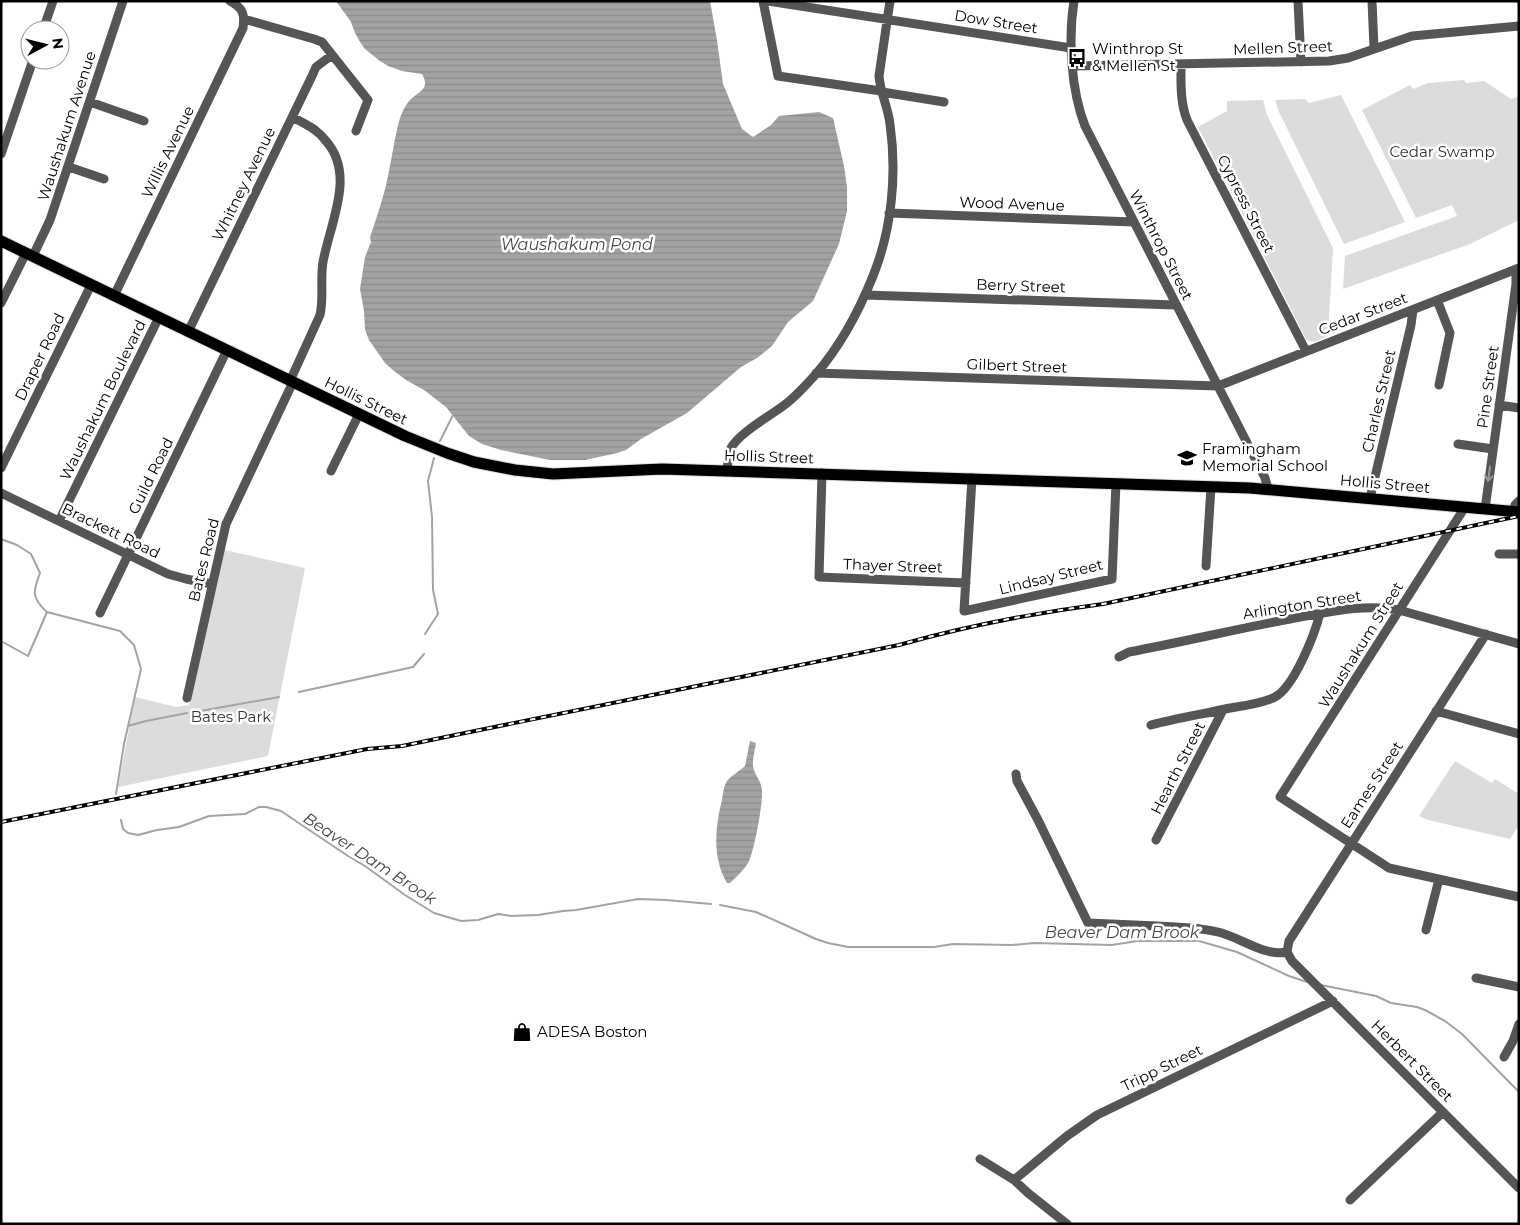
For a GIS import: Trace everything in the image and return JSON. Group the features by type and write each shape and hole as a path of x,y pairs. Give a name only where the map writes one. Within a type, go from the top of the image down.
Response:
{"main road":[{"name":"Hollis Street","path":"1,241 405,436 474,462 515,470 553,474 646,469 727,470 1116,483 1268,489 1484,509 1517,508"}],"street":[{"path":"46,20 53,1"},
{"name":"Waushakum Avenue","path":"1,303 50,220 123,1"},
{"path":"230,1 238,6 244,19 322,42 368,100 356,131"},
{"path":"762,1 778,76 944,102"},
{"name":"Dow Street","path":"768,1 1071,48"},
{"path":"727,470 731,448 740,437 788,402 816,373 842,338 874,274 889,213 893,183 893,155 889,117 879,76 890,1"},
{"name":"Winthrop Street","path":"1074,1 1071,48 1078,105 1085,126 1265,478 1268,489"},
{"path":"1298,1 1301,62"},
{"path":"1372,1 1374,48"},
{"name":"Willis Avenue","path":"114,296 243,28 244,19"},
{"name":"Mellen Street","path":"1073,66 1339,60 1412,36 1519,26"},
{"name":"Whitney Avenue","path":"188,332 316,67 332,55"},
{"name":"Cypress Street","path":"1180,64 1181,96 1187,120 1306,351"},
{"path":"1,154 30,70"},
{"path":"90,102 144,120"},
{"name":"Bates Road","path":"186,698 226,524 292,381 322,308 323,262 338,203 340,169 337,158 330,146 317,130 292,117"},
{"path":"69,167 104,178"},
{"name":"Wood Avenue","path":"889,213 1134,222"},
{"name":"Cedar Street","path":"1218,386 1517,269"},
{"name":"Pine Street","path":"1484,509 1499,405 1514,326 1517,269"},
{"name":"Draper Road","path":"1,468 90,285"},
{"name":"Berry Street","path":"865,295 1176,305"},
{"path":"1437,300 1450,333 1439,386"},
{"name":"Charles Street","path":"1370,498 1413,310"},
{"name":"Waushakum Boulevard","path":"59,521 159,318"},
{"name":"Guild Road","path":"100,613 227,350"},
{"name":"Gilbert Street","path":"816,373 1218,386"},
{"path":"1499,405 1519,408"},
{"path":"331,471 359,414"},
{"path":"1458,444 1493,449"},
{"name":"Thayer Street","path":"822,473 819,577 966,582"},
{"path":"966,582 972,478"},
{"name":"Lindsay Street","path":"966,582 964,611 1112,579 1116,483"},
{"path":"1206,566 1211,487"},
{"name":"Brackett Road","path":"1,493 176,577 212,584"},
{"name":"Waushakum Street","path":"1351,844 1280,797 1465,507"},
{"path":"1499,554 1519,554"},
{"name":"Arlington Street","path":"1119,657 1129,652 1320,613 1382,607 1399,610 1519,644"},
{"path":"1151,725 1252,704 1276,697 1284,690 1296,672 1317,625 1320,613"},
{"name":"Eames Street","path":"1287,952 1289,941 1486,634"},
{"name":"Hearth Street","path":"1156,840 1223,710"},
{"path":"1436,711 1519,734"},
{"path":"1016,774 1017,781 1088,923 1202,928 1220,932 1269,952 1281,954 1287,952"},
{"path":"1351,844 1389,868 1519,897"},
{"path":"1426,930 1439,879"},
{"name":"Herbert Street","path":"1287,952 1289,957 1519,1188"},
{"path":"1476,978 1519,987"},
{"name":"Tripp Street","path":"1014,1180 1066,1136 1097,1115 1333,1001"},
{"path":"1504,1057 1513,1041 1519,1024"},
{"path":"1350,1200 1443,1112"},
{"path":"980,1159 1014,1180 1067,1224"}],"green space":[{"name":"Cedar Swamp","path":"1464,80 1466,83 1484,81 1511,99 1519,96 1519,220 1470,244 1343,289 1345,256 1457,216 1452,205 1416,218 1362,110 1410,85 1413,89 1428,83"},
{"name":"Cedar Swamp","path":"1341,95 1405,222 1344,244 1278,110 1275,100 1305,99 1309,103"},
{"path":"1263,100 1267,115 1333,248 1328,336 1317,341 1306,339 1198,127 1227,111 1227,101"},
{"name":"Bates Park","path":"224,550 305,568 268,756 118,787 135,697 176,707 189,705"},
{"path":"1455,761 1492,783 1495,779 1519,794 1519,825 1510,839 1428,820 1419,816"}],"water":[{"name":"Waushakum Pond","path":"336,1 710,1 723,84 742,129 753,137 771,125 779,116 819,112 833,118 844,166 847,187 847,211 839,244 813,301 788,322 772,346 757,358 741,367 687,413 641,439 626,450 585,460 550,460 501,450 482,444 469,436 446,407 424,390 406,380 385,363 369,340 365,330 360,289 365,257 381,204 400,118 408,103 422,90 425,84 422,74 402,71 388,66 365,49 355,33 351,22"},
{"path":"750,741 756,743 753,767 762,788 760,816 748,863 730,883 727,883 722,873 717,853 718,821 725,785 729,779 745,766"}],"waterway":[{"path":"440,441 453,415"},
{"path":"425,634 438,614 433,590 432,517 428,481 434,458"},
{"path":"1,539 17,545 31,554 40,573 35,590 36,598 38,603 47,612"},
{"path":"1,641 28,656 47,612 120,631 134,645 141,669 124,744 116,794"},
{"path":"299,692 413,667 424,654"},
{"path":"195,712 279,697"},
{"path":"128,726 187,713"},
{"name":"Beaver Dam Brook","path":"121,820 123,829 128,833 138,835 179,827 209,816 245,814 259,807 281,811 434,913 461,921 478,920 498,914 511,916 538,915 638,899 711,904"},
{"name":"Beaver Dam Brook","path":"720,905 756,912 816,939 848,947 934,947 953,944 1012,945 1034,943 1112,945 1137,941 1199,941 1237,952 1289,976 1307,982"},
{"name":"Beaver Dam Brook","path":"1321,985 1376,996 1391,1003 1425,1010 1445,1021 1462,1034 1519,1092"}],"railway":[{"path":"1,822 367,749 402,746 899,645 1000,621 1103,604 1519,516"}],"place":[{"name":"Winthrop St & Mellen St","path":"1077,58"},
{"name":"Framingham Memorial School","path":"1187,458"},
{"name":"ADESA Boston","path":"522,1032"}]}
